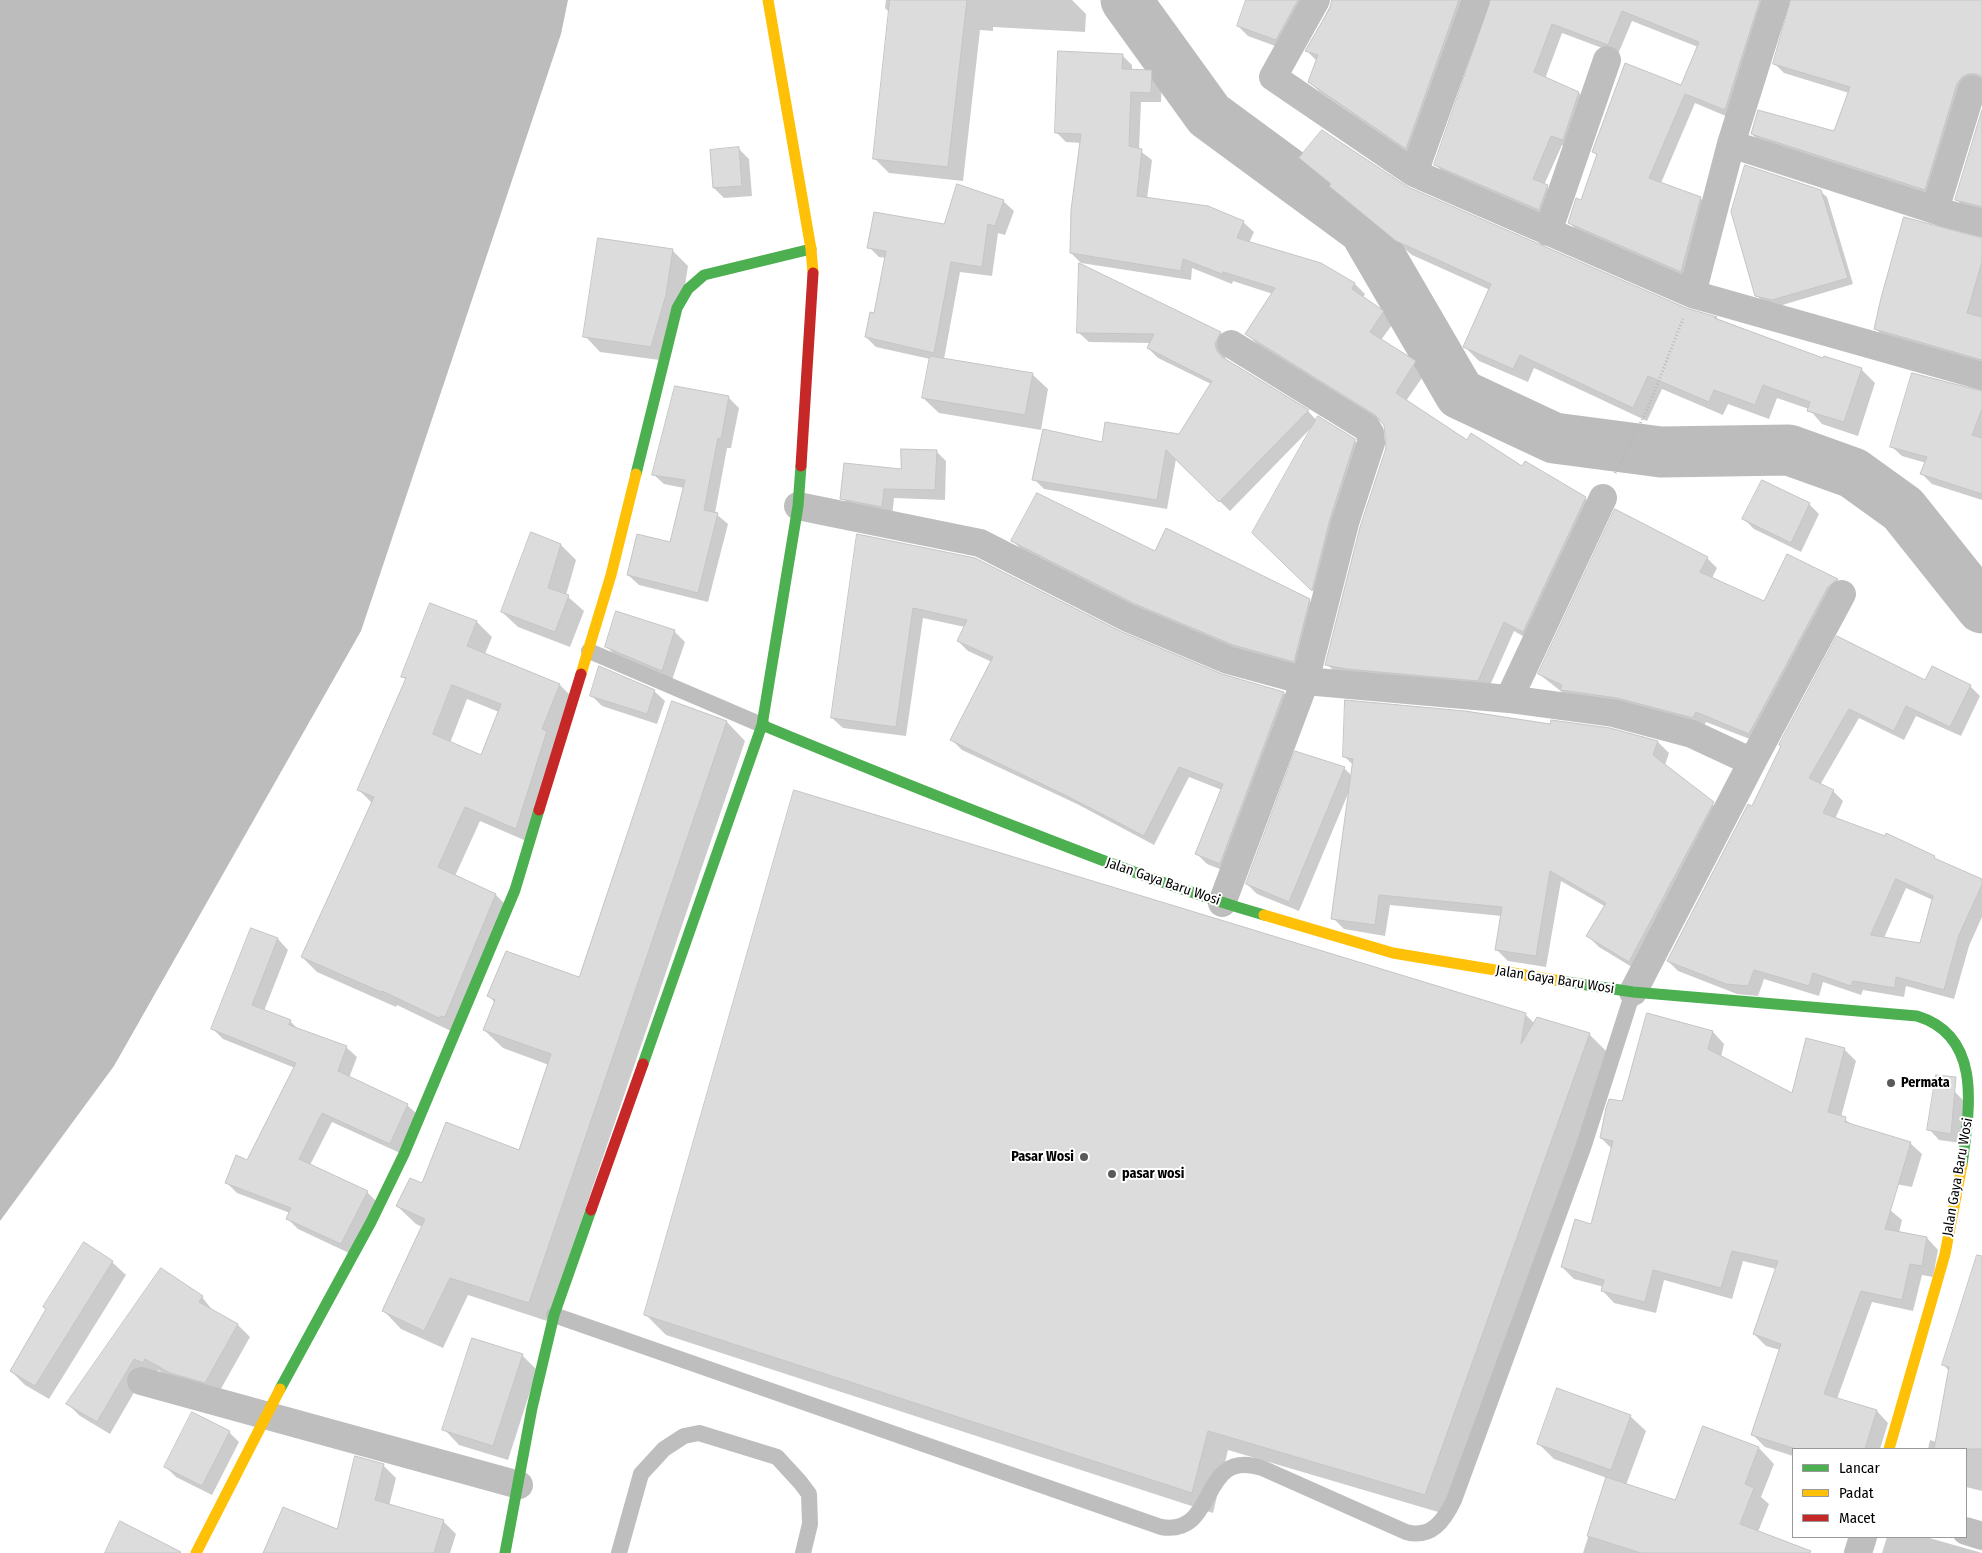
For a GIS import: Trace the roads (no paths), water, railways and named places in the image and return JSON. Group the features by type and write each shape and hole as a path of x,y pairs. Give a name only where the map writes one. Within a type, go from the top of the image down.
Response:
{"street":[{"path":"505,1553 532,1408 554,1315 762,725 798,506 814,284 811,249 768,0"},
{"path":"1316,0 1273,77 1414,173 1692,294 1982,376"},
{"path":"1414,173 1476,0"},
{"path":"1692,294 1732,144 1776,0"},
{"path":"1548,232 1606,60"},
{"path":"1935,210 1972,89"},
{"path":"1732,144 1935,210 1982,223"},
{"path":"196,1553 266,1416 371,1222 404,1154 512,900 611,575 677,308 690,283 704,275 811,249"},
{"path":"1222,903 1305,681 1345,523 1371,443 1370,433 1367,428 1231,344"},
{"path":"1509,699 1603,498"},
{"path":"798,506 980,543 1128,618 1228,660 1305,681 1509,699 1613,713 1692,734 1752,762"},
{"path":"1633,992 1752,762 1842,594"},
{"name":"Jalan Gaya Baru Wosi","path":"762,725 885,776 1086,854 1222,903 1421,959 1633,992 1917,1016 1940,1022 1964,1048 1971,1072 1969,1119 1952,1225 1889,1448"},
{"path":"141,1381 518,1485"},
{"path":"1967,1531 1982,1536"},
{"path":"1858,1553 1863,1538"}],"lane":[{"path":"589,652 762,725"},
{"path":"554,1315 1161,1527 1171,1528 1192,1520 1223,1472 1233,1464 1242,1464 1262,1468 1406,1532 1416,1535 1431,1531 1447,1513 1457,1490 1583,1148 1633,992"},
{"path":"619,1553 641,1474 664,1449 684,1436 699,1433 777,1457 800,1482 809,1494 810,1524 803,1553"}],"waterway":[{"path":"1126,0 1209,115 1364,229 1460,394 1554,438 1661,452 1789,450 1853,473 1903,509 1982,608"}],"place":[{"name":"Permata","path":"1891,1083"},
{"name":"Pasar Wosi","path":"1084,1157"},
{"name":"pasar wosi","path":"1112,1174"}]}
